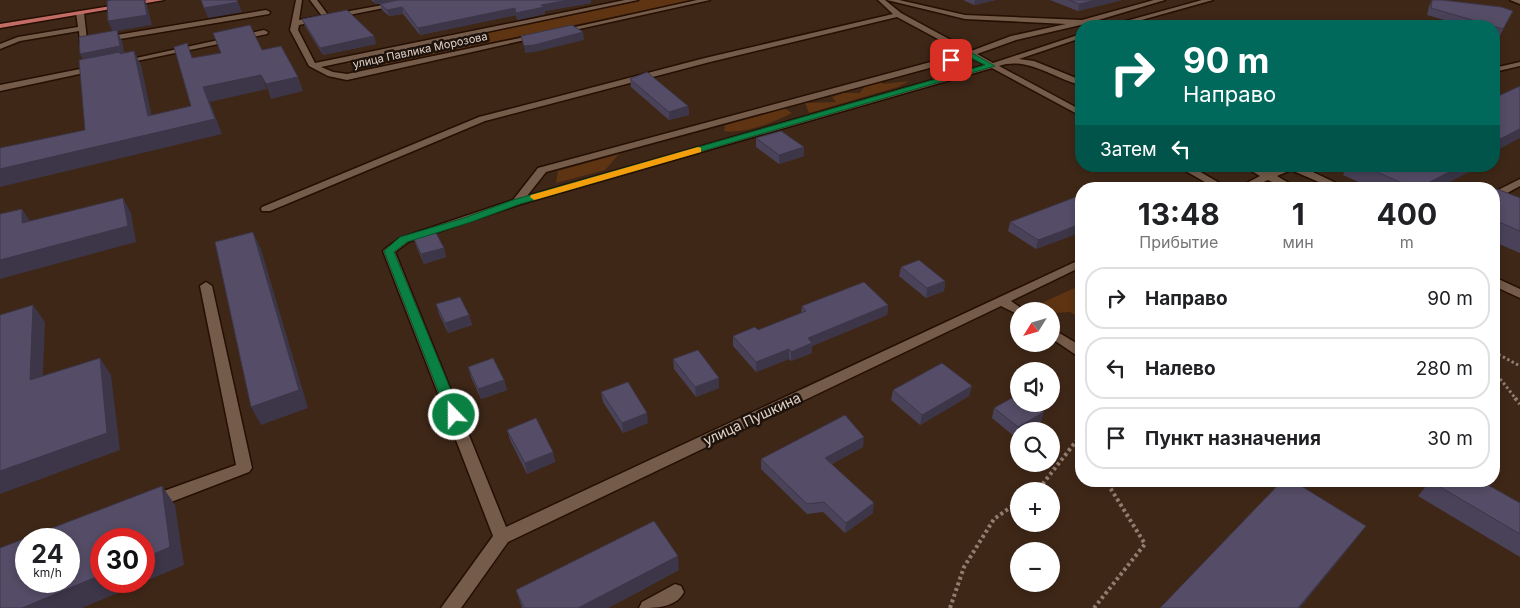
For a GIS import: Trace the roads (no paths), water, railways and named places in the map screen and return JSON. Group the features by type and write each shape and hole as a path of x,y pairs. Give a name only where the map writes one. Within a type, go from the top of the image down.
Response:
{"main road":[{"path":"0,26 161,0"}],"street":[{"path":"298,0 294,30 313,66"},
{"path":"312,0 326,17"},
{"path":"296,23 421,0"},
{"name":"улица Павлика Морозова","path":"313,66 635,0"},
{"name":"улица Павлика Морозова","path":"313,66 330,74 347,77 707,0"},
{"path":"881,0 898,15 1075,110"},
{"path":"890,0 909,6 965,17 1075,22"},
{"path":"909,6 933,0"},
{"path":"1089,20 1162,0"},
{"path":"1135,20 1210,0"},
{"path":"1513,0 1520,2"},
{"path":"80,13 84,43 266,12"},
{"path":"266,209 482,119 708,60 898,15"},
{"path":"516,202 542,170 970,54 1014,38 1075,24"},
{"path":"0,47 18,39 83,28"},
{"path":"113,64 264,32"},
{"path":"502,537 389,251 404,240 516,202 991,66 1075,38"},
{"path":"1008,60 1031,63 1075,81"},
{"path":"1500,69 1520,64"},
{"path":"0,88 104,66"},
{"path":"1193,172 1212,182"},
{"path":"1260,172 1280,182"},
{"path":"1255,182 1277,172"},
{"path":"1305,172 1328,182"},
{"path":"1500,192 1520,182"},
{"path":"1500,196 1512,201"},
{"name":"улица Пушкина","path":"450,608 502,537 1075,266"},
{"path":"1500,284 1520,294"},
{"path":"137,508 244,468 206,286"},
{"path":"1002,301 1010,306"},
{"path":"1060,338 1075,348"},
{"path":"648,608 675,592"}]}
